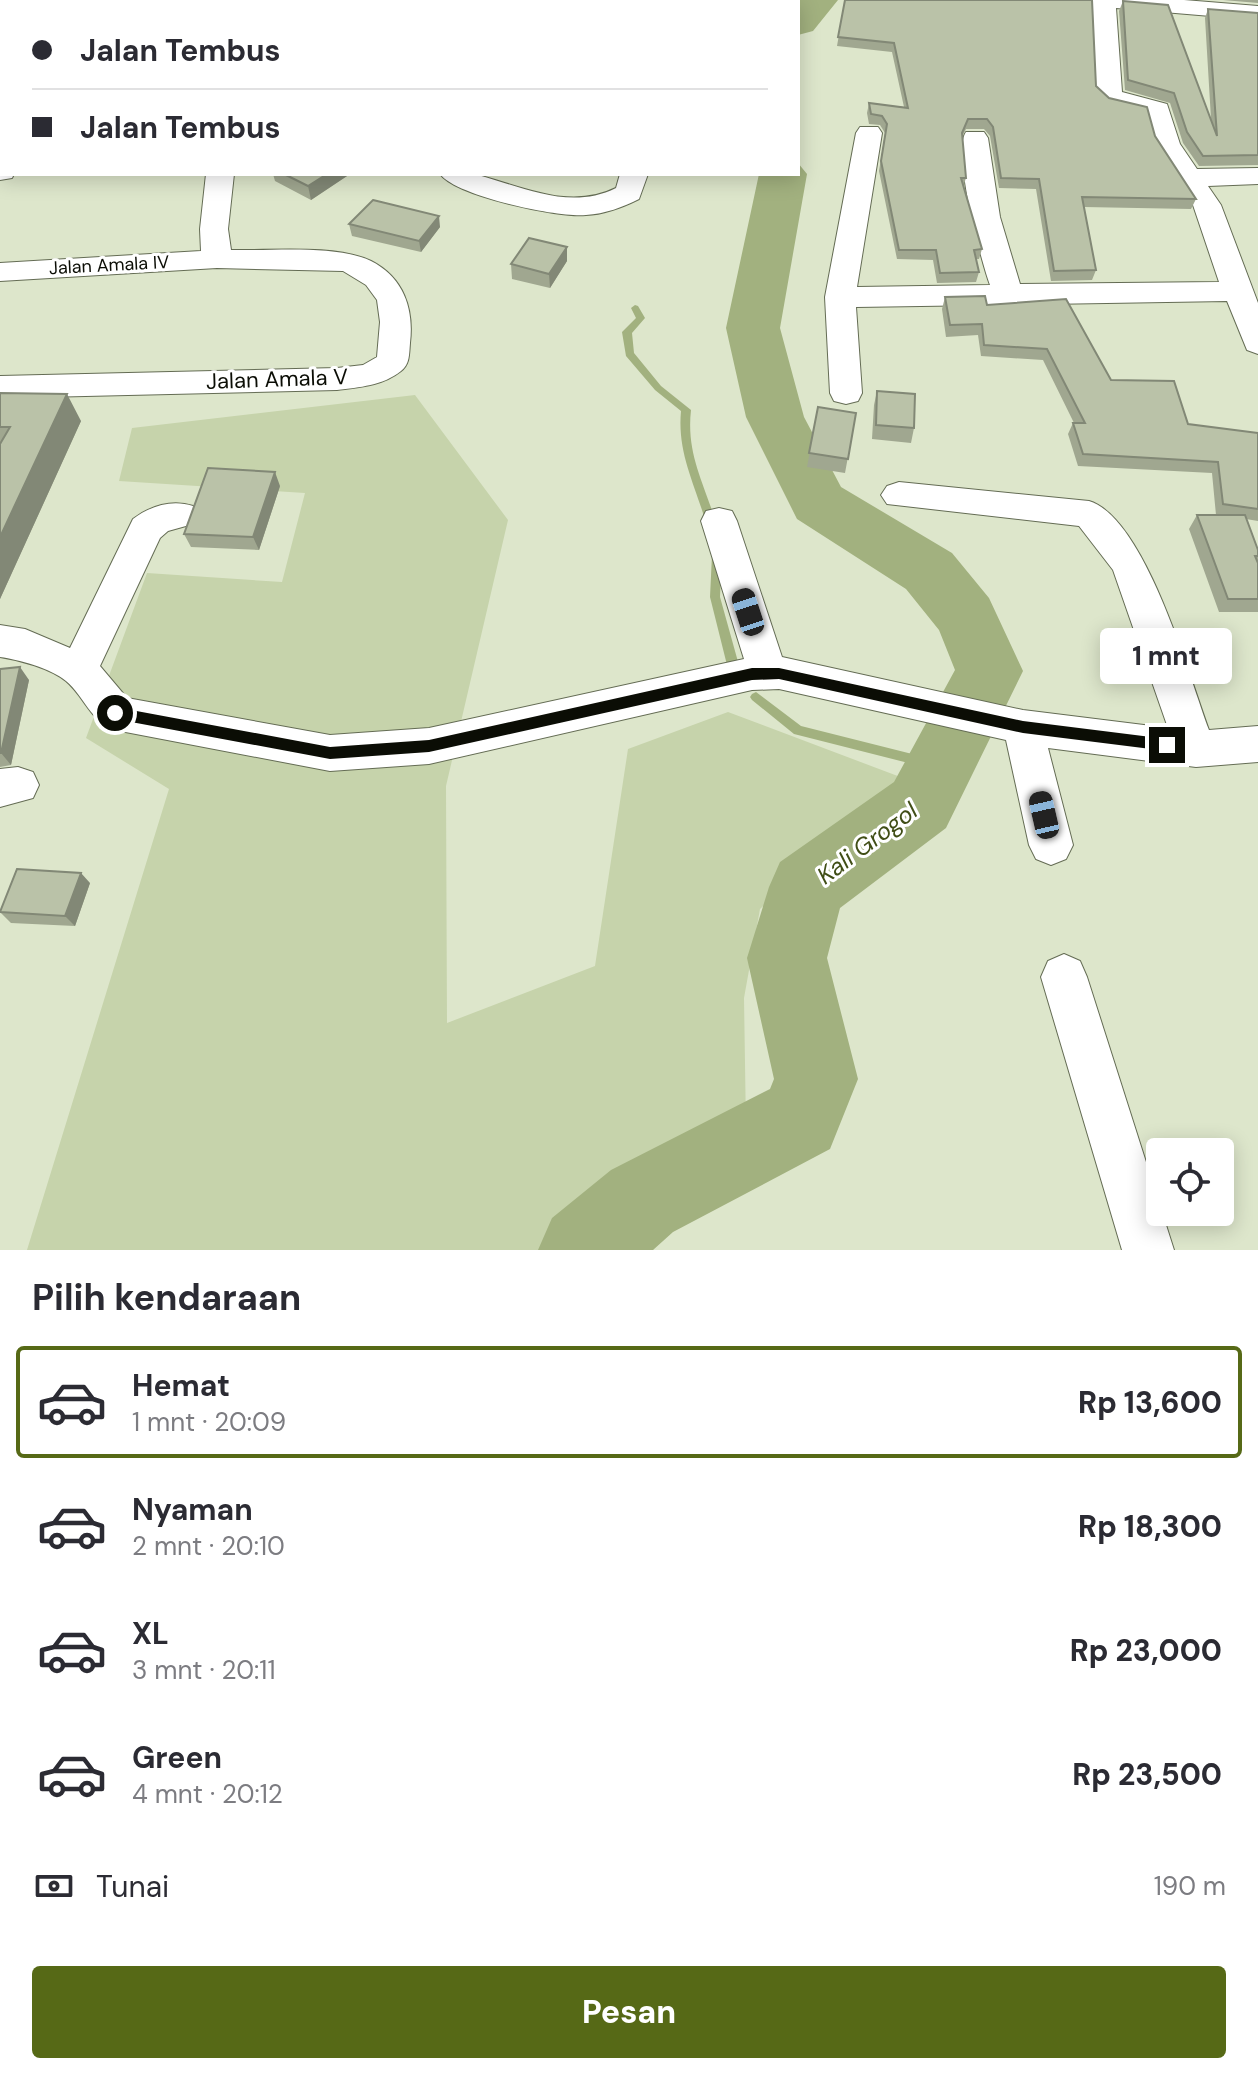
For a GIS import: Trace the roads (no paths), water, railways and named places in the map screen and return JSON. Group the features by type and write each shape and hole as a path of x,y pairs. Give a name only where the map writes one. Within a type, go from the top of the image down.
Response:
{"street":[{"path":"1258,13 1103,0 1109,96 1119,102 1148,104 1158,110 1167,144 1207,205 1225,261 1258,343"},
{"path":"846,393 840,297 869,133"},
{"path":"975,138 981,195 999,271 1008,293"},
{"path":"216,244 220,176"},
{"path":"458,176 470,183 574,208 607,204 629,193 633,176"},
{"path":"1187,178 1258,176"},
{"name":"Jalan Amala IV","path":"0,272 156,262 216,244"},
{"name":"Jalan Amala V","path":"0,387 337,379 371,375 392,362 395,307 374,275 363,267 216,244"},
{"path":"840,297 1238,291"},
{"path":"899,495 1089,514 1129,564 1196,749"},
{"path":"79,669 146,529 157,520 180,515"},
{"path":"719,521 768,673"},
{"path":"0,641 25,645 79,669 115,713 330,753 429,746 768,673 1012,725 1196,749 1258,744"},
{"path":"1012,725 1051,845"},
{"path":"1064,977 1148,1250"}],"waterway":[{"name":"Kali Grogol","path":"800,20 817,0"},
{"name":"Kali Grogol","path":"584,1250 642,1201 800,1119 816,1079 787,958 807,887 920,805 989,671 966,617 929,571 819,503 775,417 753,328 783,176"},
{"path":"635,308 641,318 627,332 629,354 658,388 686,410 685,441 711,523"},
{"path":"717,555 715,597 734,669"},
{"path":"756,697 798,730 940,766"}]}
